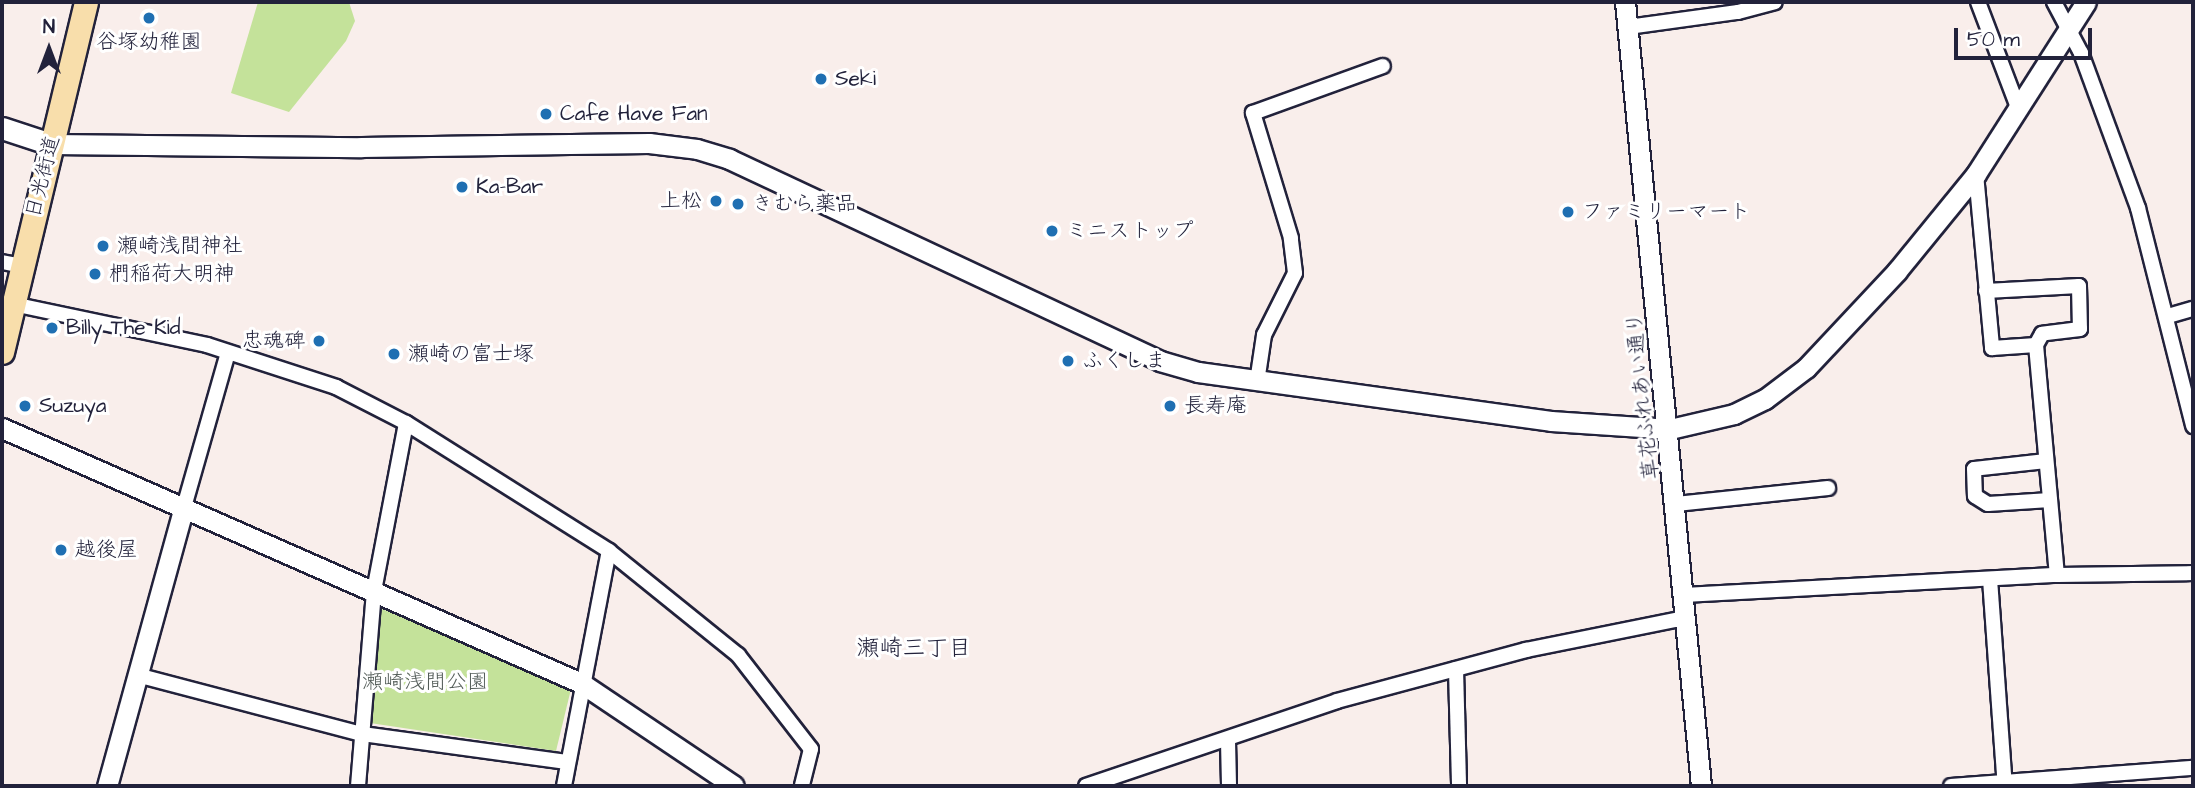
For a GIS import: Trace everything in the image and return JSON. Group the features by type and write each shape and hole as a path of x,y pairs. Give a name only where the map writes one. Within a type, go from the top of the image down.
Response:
{"main road":[{"name":"日光街道","path":"2,352 13,304 12,264 51,144 86,2"},
{"path":"2,128 51,144"}],"street":[{"name":"草花ふれあい通り","path":"1625,2 1670,429 1702,786"},
{"path":"1628,27 1738,12 1775,2"},
{"path":"1978,2 2019,110"},
{"path":"2054,2 2127,175 2168,316 2193,426"},
{"path":"51,144 361,147 649,143 697,149 729,159 1160,361 1257,382 1551,421 1670,429 1734,414 1765,399 1806,368 1897,271 1976,174 2086,2"},
{"path":"1257,382 1264,335 1295,273 1287,226 1253,113 1383,66"},
{"path":"1976,174 1992,348 2036,345"},
{"path":"1986,291 2079,286 2080,329 2042,334 2036,345 2057,575"},
{"path":"13,304 228,353 336,387 406,422 608,551 737,656 811,749 802,786"},
{"path":"2168,316 2193,309"},
{"path":"107,786 228,353"},
{"path":"358,786 374,591 406,422"},
{"path":"2,428 581,683 734,786"},
{"path":"2046,461 1974,469 1975,496 1988,505 2050,500"},
{"path":"1676,505 1828,488"},
{"path":"564,786 581,683 608,551"},
{"path":"1684,595 2057,575 2193,573"},
{"path":"1990,579 2005,784"},
{"path":"1086,786 1228,741 1338,701 1455,669 1685,618"},
{"path":"1455,669 1459,786"},
{"path":"137,675 362,734 567,762"},
{"path":"1228,741 1229,786"},
{"path":"1951,786 2193,768"}],"green space":[{"path":"258,2 349,2 355,21 346,41 289,112 231,93"},
{"name":"瀬崎浅間公園","path":"380,608 571,689 556,751 370,723"}],"place":[{"name":"谷塚幼稚園","path":"149,18"},
{"name":"Seki","path":"821,79"},
{"name":"Cafe Have Fan","path":"546,114"},
{"name":"Ka-Bar","path":"462,187"},
{"name":"上松","path":"716,201"},
{"name":"きむら薬品","path":"738,204"},
{"name":"ファミリーマート","path":"1568,212"},
{"name":"ミニストップ","path":"1052,231"},
{"name":"瀬崎浅間神社","path":"103,246"},
{"name":"椚稲荷大明神","path":"95,274"},
{"name":"Billy The Kid","path":"52,328"},
{"name":"忠魂碑","path":"319,341"},
{"name":"瀬崎の富士塚","path":"394,354"},
{"name":"ふくしま","path":"1068,361"},
{"name":"Suzuya","path":"25,406"},
{"name":"長寿庵","path":"1170,406"},
{"name":"越後屋","path":"61,550"}],"district":[{"name":"瀬崎三丁目","path":"914,648"}]}
